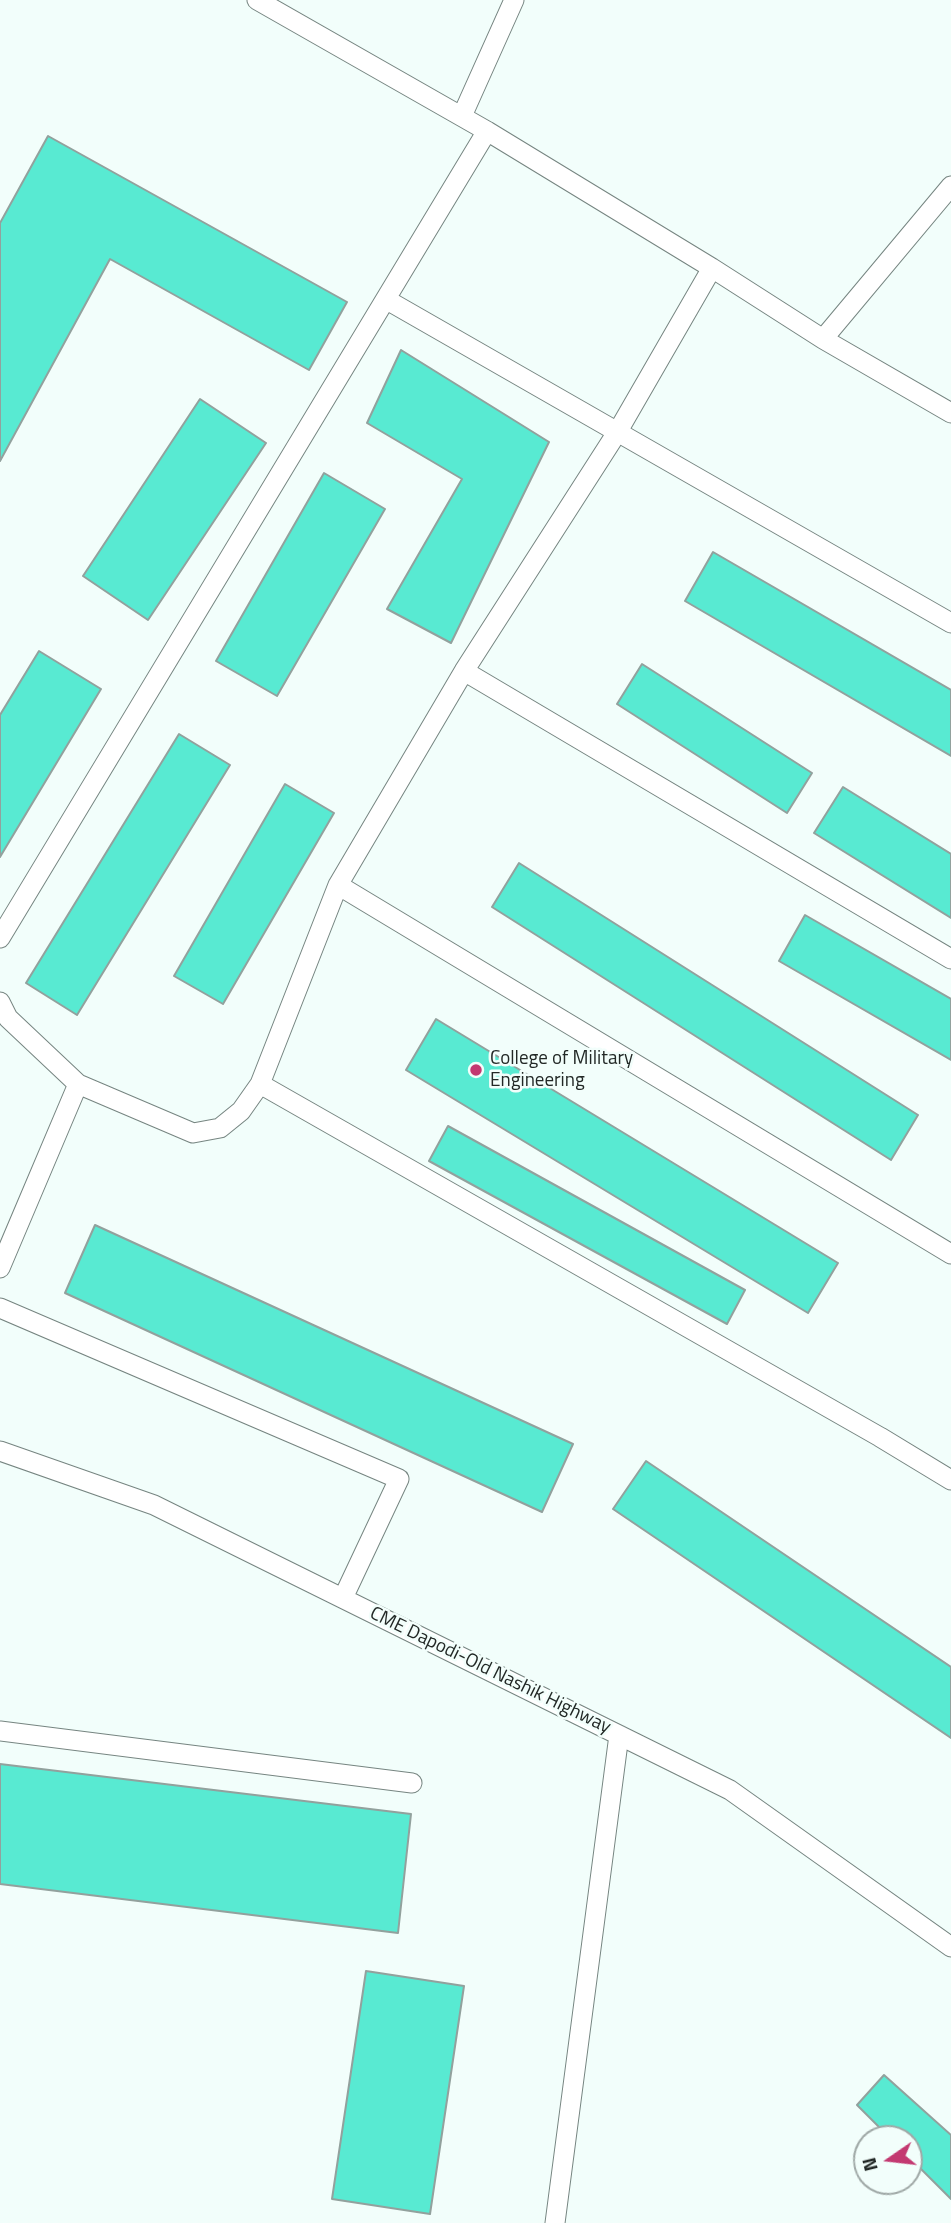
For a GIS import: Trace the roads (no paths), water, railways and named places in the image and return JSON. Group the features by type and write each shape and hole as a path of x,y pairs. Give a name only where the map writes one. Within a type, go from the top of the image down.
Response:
{"lane":[{"path":"257,0 487,131 823,339 951,413"},
{"path":"461,116 514,0"},
{"path":"0,938 487,131"},
{"path":"823,339 951,186"},
{"path":"0,1002 8,1018 78,1084 192,1133 220,1128 241,1111 260,1084 338,886 464,671 618,431 712,268"},
{"path":"387,300 951,623"},
{"path":"464,671 951,959"},
{"path":"338,886 951,1254"},
{"path":"0,1268 78,1084"},
{"path":"260,1084 951,1480"},
{"path":"0,1308 399,1479 343,1598"},
{"name":"CME Dapodi-Old Nashik Highway","path":"0,1451 154,1504 730,1790 951,1947"},
{"path":"0,1731 412,1783"},
{"path":"555,2223 619,1735"}],"place":[{"name":"College of Military Engineering","path":"476,1070"}]}
